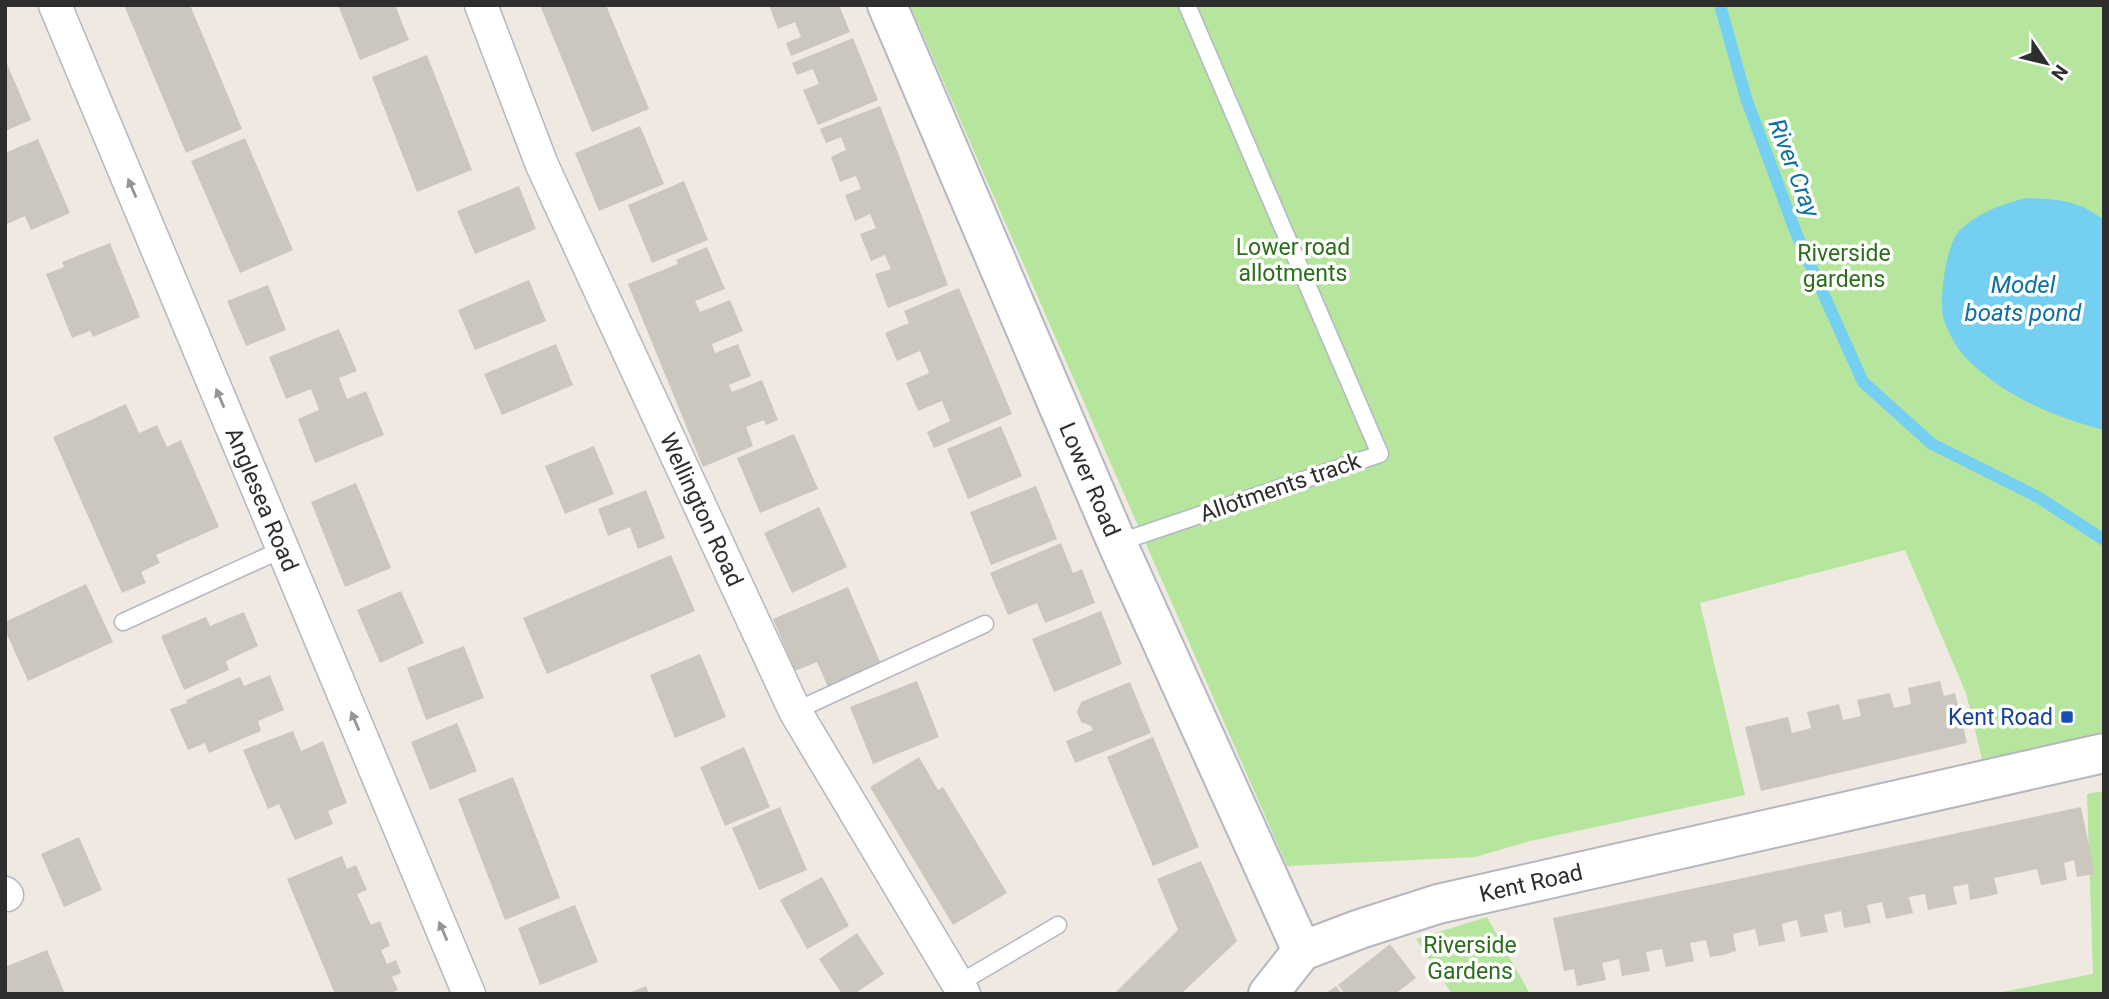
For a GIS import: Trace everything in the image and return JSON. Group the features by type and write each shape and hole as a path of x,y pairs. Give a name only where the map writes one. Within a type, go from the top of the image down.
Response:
{"street":[{"name":"Anglesea Road","path":"55,5 469,994"},
{"name":"Wellington Road","path":"481,5 542,165 795,711 961,989"},
{"name":"Lower Road","path":"887,5 1116,543 1302,951"},
{"name":"Kent Road","path":"1302,951 1438,904 2104,754"},
{"path":"1268,994 1302,951"}],"lane":[{"name":"Allotments track","path":"1116,543 1380,454 1187,5"},
{"path":"123,622 283,549"},
{"path":"795,711 985,624"},
{"path":"961,989 1058,925"}],"green space":[{"path":"910,5 2104,5 2104,742 1982,759 1966,693 1905,550 1700,603 1745,795 1530,841 1475,857 1287,866"},
{"path":"2104,791 2104,994 1992,994 2093,974 2087,794"},
{"name":"Riverside Gardens","path":"1487,917 1530,994 1452,994 1416,939"}],"water":[{"name":"Model boats pond","path":"2027,198 2067,202 2086,208 2104,220 2104,430 2031,404 1997,384 1963,355 1943,317 1943,285 1947,258 1955,237 1967,224 1983,214"}],"building":[{"path":"124,5 190,5 242,129 186,153"},
{"path":"338,5 395,5 409,40 360,60"},
{"path":"540,5 606,5 649,109 592,132"},
{"path":"769,5 839,5 850,32 791,56 786,43 801,37 795,22 778,29"},
{"path":"853,38 878,100 818,125 803,90 819,84 813,69 797,75 792,63"},
{"path":"427,55 472,170 417,192 372,77"},
{"path":"5,59 31,120 5,131"},
{"path":"880,106 948,285 888,308 875,274 891,269 885,255 871,261 860,234 876,228 870,214 855,221 845,195 861,189 856,176 840,182 831,157 846,150 841,137 826,143 820,129"},
{"path":"640,126 664,184 599,211 575,153"},
{"path":"245,138 293,250 240,273 191,161"},
{"path":"38,139 70,213 31,230 25,216 7,224 5,221 5,153"},
{"path":"684,181 708,240 652,263 628,205"},
{"path":"519,186 536,229 475,254 457,211"},
{"path":"110,243 140,317 93,337 90,331 72,338 46,274 64,267 62,262"},
{"path":"707,247 725,289 695,301 700,312 730,300 743,331 712,344 715,353 738,344 751,376 729,385 732,392 762,380 778,420 766,425 764,420 746,427 753,446 703,467 628,284 678,264 676,260"},
{"path":"529,280 546,321 475,350 458,310"},
{"path":"268,285 286,330 246,346 227,301"},
{"path":"959,288 1012,414 934,448 927,432 950,421 942,401 918,411 906,383 929,373 920,351 897,361 885,333 909,323 904,311"},
{"path":"339,329 357,371 339,378 347,399 366,391 384,435 315,463 298,419 319,410 311,389 286,399 269,357"},
{"path":"556,344 573,385 502,415 484,374"},
{"path":"126,404 139,433 157,425 167,447 181,440 219,527 156,555 160,563 141,572 146,583 122,593 53,437"},
{"path":"1001,426 1022,476 968,499 947,449"},
{"path":"794,434 818,489 760,513 737,458"},
{"path":"594,446 614,494 565,514 545,466"},
{"path":"356,483 391,568 345,587 311,502"},
{"path":"1036,486 1057,539 991,565 970,512"},
{"path":"646,490 665,538 638,549 630,527 608,536 598,509"},
{"path":"819,507 847,567 792,593 764,533"},
{"path":"1061,543 1073,573 1082,569 1095,603 1045,623 1037,603 1008,615 990,573"},
{"path":"671,555 695,611 547,674 523,618"},
{"path":"86,584 113,642 28,681 5,630 5,622"},
{"path":"848,587 881,664 828,687 817,662 795,671 773,619"},
{"path":"401,591 424,643 380,663 357,610"},
{"path":"1101,611 1122,664 1054,692 1032,639"},
{"path":"244,612 258,646 226,661 229,670 184,690 161,636 206,617 210,626"},
{"path":"464,646 484,698 426,720 407,668"},
{"path":"700,654 726,717 675,738 650,675"},
{"path":"270,675 284,710 258,721 261,731 209,753 205,743 188,750 170,709 240,677 244,686"},
{"path":"917,681 939,737 873,764 850,707"},
{"path":"1940,681 1944,696 1955,693 1967,743 1761,791 1745,727 1788,717 1792,733 1811,728 1807,712 1839,704 1843,720 1861,716 1857,700 1890,693 1894,708 1911,704 1908,688"},
{"path":"1130,682 1151,733 1075,763 1066,741 1093,730 1091,726 1081,722 1077,712 1081,702"},
{"path":"457,723 477,771 430,790 411,742"},
{"path":"293,731 301,751 323,741 347,803 328,811 333,824 295,840 279,804 268,809 243,750"},
{"path":"1153,737 1199,847 1153,866 1107,757"},
{"path":"744,747 770,807 725,826 700,767"},
{"path":"919,757 938,790 943,787 1007,893 953,925 870,787"},
{"path":"513,777 560,898 505,920 458,799"},
{"path":"780,807 807,870 759,890 732,828"},
{"path":"2081,807 2095,874 2077,877 2074,860 2064,863 2067,880 2041,885 2037,869 1994,878 1998,894 1970,900 1968,884 1953,887 1957,904 1928,910 1925,894 1909,897 1913,913 1886,919 1882,902 1867,905 1871,923 1844,928 1841,911 1824,915 1828,932 1801,937 1797,920 1782,924 1785,941 1759,946 1755,929 1733,934 1736,951 1710,957 1706,940 1690,943 1694,961 1666,967 1662,949 1646,952 1650,971 1622,976 1619,959 1602,963 1606,980 1577,986 1574,969 1564,971 1553,918"},
{"path":"79,837 102,890 64,907 41,854"},
{"path":"342,856 347,869 356,865 367,890 357,894 371,925 380,921 390,946 381,950 387,964 396,960 401,973 392,977 398,990 389,994 335,994 287,879"},
{"path":"1201,861 1237,941 1181,994 1114,994 1178,930 1157,879"},
{"path":"822,877 849,926 807,949 780,900"},
{"path":"575,905 598,962 540,985 518,928"},
{"path":"857,933 884,974 854,994 842,994 819,959"},
{"path":"1390,944 1416,978 1395,994 1345,994 1338,985"},
{"path":"47,950 65,994 5,994 5,967"},
{"path":"646,986 649,994 626,994"},
{"path":"1336,986 1342,994 1325,994"}],"waterway":[{"name":"River Cray","path":"1720,5 1746,98 1796,233 1863,382 1932,444 2038,497 2104,540"}],"place":[{"name":"Kent Road","path":"2067,717"}],"park label":[{"name":"Lower road allotments","path":"1293,260"},
{"name":"Riverside gardens","path":"1844,266"}]}
